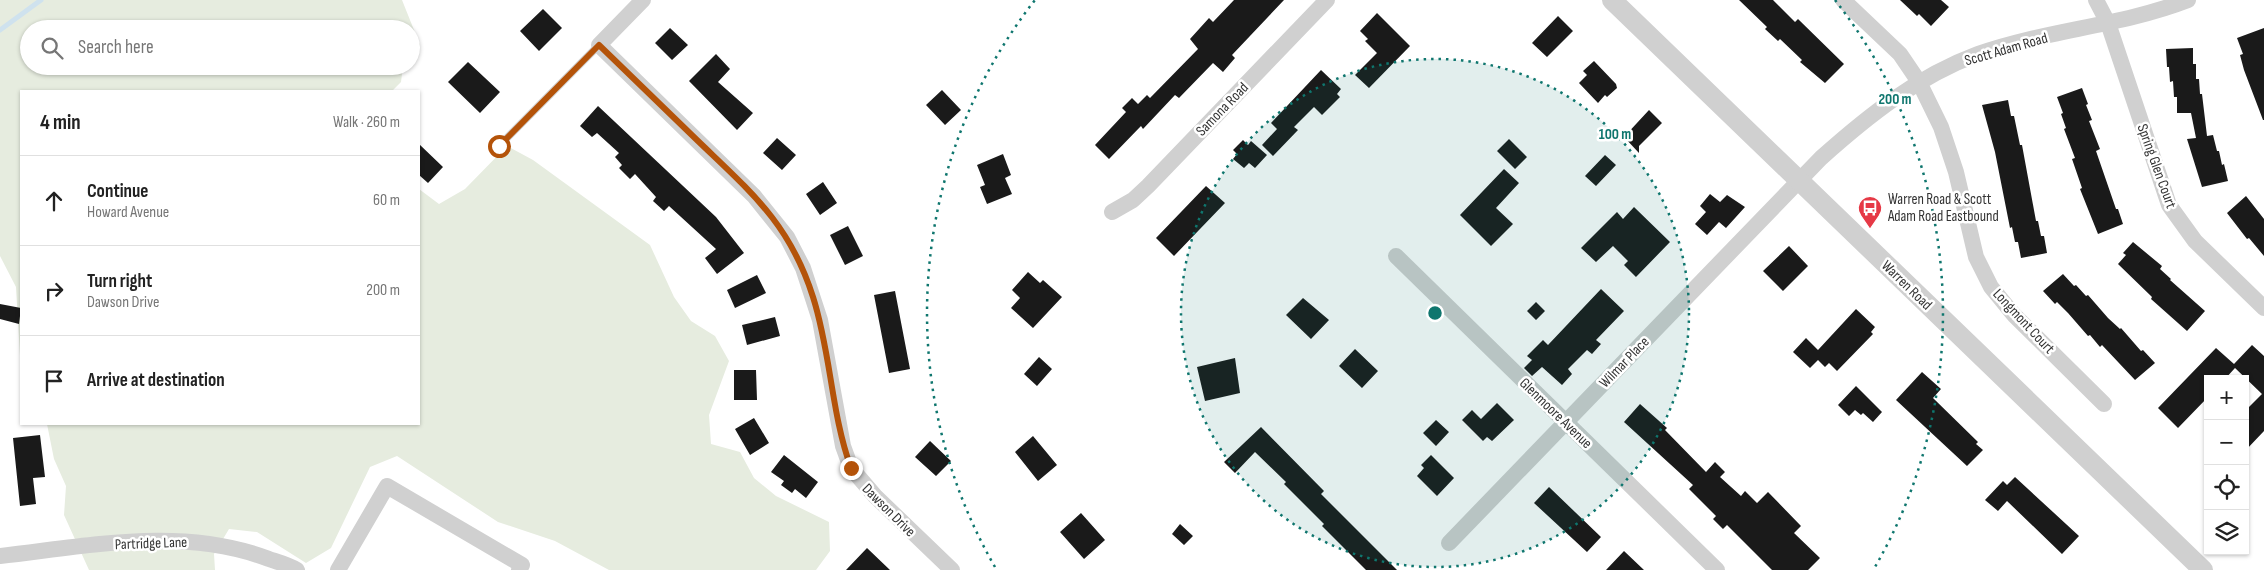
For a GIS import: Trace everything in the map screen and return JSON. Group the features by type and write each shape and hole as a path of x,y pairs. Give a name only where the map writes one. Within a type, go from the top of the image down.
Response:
{"street":[{"path":"599,45 643,0"},
{"name":"Samona Road","path":"1112,212 1132,200 1148,186 1327,0"},
{"name":"Warren Road","path":"1612,0 2203,570"},
{"name":"Longmont Court","path":"1843,0 1900,54 1919,82 1941,127 1956,172 1976,258 1991,286 2014,315 2104,404"},
{"name":"Spring Glen Court","path":"2096,0 2108,23 2169,205 2195,240 2264,308"},
{"name":"Scott Adam Road","path":"1799,181 1856,126 1919,82 1944,69 1994,49 2108,23 2188,0"},
{"name":"Dawson Drive","path":"599,45 754,196 787,237 803,268 820,320 843,446 851,468 875,496 952,570"},
{"name":"Wilmar Place","path":"1448,543 1799,181"},
{"name":"Glenmoore Avenue","path":"1396,256 1717,570"},
{"path":"338,570 387,486 522,565 519,570"},
{"name":"Partridge Lane","path":"0,556 142,540 175,539 229,546 297,570"}],"lane":[{"path":"499,146 599,45"}],"shaded area":[{"path":"0,0 402,0 410,20 20,20 20,75 402,75 401,82 393,90 20,90 20,356 16,287 0,256"},
{"path":"507,146 533,160 650,245 674,297 691,321 715,336 729,361 709,415 711,444 740,452 754,478 776,496 829,522 830,551 816,570 609,570 555,541 498,522 397,456 370,467 331,548 306,563 257,532 229,529 214,554 215,570 89,570 64,515 66,486 54,459 47,425 420,425 420,190 439,204 465,189"}],"building":[{"path":"1234,0 1284,0 1232,55 1235,58 1223,72 1213,63 1179,98 1175,95 1143,129 1141,126 1109,159 1095,145 1126,112 1122,108 1132,98 1138,104 1147,95 1150,98 1198,49 1190,39 1209,18 1213,22"},
{"path":"1739,0 1773,0 1795,22 1798,19 1844,64 1825,83 1800,62 1802,60 1780,39 1778,41 1765,29 1767,27"},
{"path":"1900,0 1941,0 1949,7 1931,26"},
{"path":"543,9 562,28 539,51 520,31"},
{"path":"1377,13 1410,46 1369,88 1355,75 1377,53 1365,41 1368,39 1360,31"},
{"path":"1558,16 1573,31 1547,57 1532,43"},
{"path":"670,28 688,45 672,60 655,43"},
{"path":"2264,28 2263,120 2244,70 2240,55 2243,54 2237,38"},
{"path":"2193,48 2193,64 2196,64 2196,79 2199,79 2200,94 2202,94 2207,136 2213,135 2228,181 2202,187 2187,139 2196,138 2191,113 2177,113 2177,97 2174,97 2173,81 2170,82 2169,67 2167,67 2166,49"},
{"path":"716,54 730,69 718,82 753,113 737,130 689,81"},
{"path":"1594,61 1616,84 1617,88 1607,97 1605,95 1598,103 1579,83 1587,75 1583,71"},
{"path":"468,62 500,92 480,113 448,82"},
{"path":"1321,70 1341,89 1337,94 1340,97 1322,115 1314,107 1294,127 1298,130 1273,156 1262,145 1277,129 1271,123"},
{"path":"2082,88 2092,120 2089,121 2100,149 2096,151 2123,224 2098,234 2080,189 2082,188 2072,159 2075,158 2064,129 2066,128 2061,114 2063,113 2057,97"},
{"path":"942,90 961,110 945,125 926,105"},
{"path":"2008,100 2011,116 2014,116 2020,145 2022,145 2036,221 2038,221 2041,236 2044,236 2047,253 2021,258 2018,242 2015,242 2012,227 2010,228 1995,152 1982,105"},
{"path":"598,106 716,217 744,253 717,274 705,258 716,249 669,206 664,211 653,201 656,197 635,174 630,179 619,168 622,165 615,157 619,153 597,133 592,137 580,126"},
{"path":"1649,110 1662,123 1639,146 1639,153 1624,137"},
{"path":"777,138 796,155 782,170 763,153"},
{"path":"1509,139 1527,157 1515,169 1497,151"},
{"path":"1243,140 1248,145 1251,141 1267,155 1255,168 1249,163 1244,168 1233,159 1237,154 1233,150"},
{"path":"420,145 443,167 428,183 420,176"},
{"path":"1003,154 1011,175 1005,178 1012,194 987,204 980,187 985,185 977,165"},
{"path":"1605,155 1616,165 1596,186 1585,176"},
{"path":"1504,169 1519,183 1496,208 1513,224 1491,246 1460,215"},
{"path":"823,182 837,203 820,215 806,194"},
{"path":"1206,186 1225,203 1174,256 1156,238"},
{"path":"1710,194 1720,202 1727,195 1745,207 1726,228 1719,222 1707,235 1695,224 1706,212 1700,206"},
{"path":"2246,196 2264,219 2264,256 2249,238 2247,239 2227,213"},
{"path":"1634,207 1670,242 1636,277 1624,265 1628,261 1613,246 1596,262 1581,248 1617,212 1623,219"},
{"path":"848,226 863,256 845,265 830,235"},
{"path":"2133,242 2162,266 2160,269 2170,280 2205,311 2187,331 2151,299 2152,297 2118,264 2126,255 2123,253"},
{"path":"1789,246 1808,266 1783,291 1763,271"},
{"path":"1028,272 1040,283 1043,280 1062,297 1033,328 1011,308 1020,298 1012,290"},
{"path":"2063,274 2074,286 2076,285 2086,296 2088,295 2108,318 2121,328 2141,351 2143,350 2155,363 2135,380 2102,345 2100,347 2057,302 2055,304 2043,291"},
{"path":"757,275 766,293 735,308 727,290"},
{"path":"1601,289 1624,311 1596,340 1601,344 1592,354 1587,350 1568,369 1572,374 1562,385 1542,367 1532,376 1524,368 1532,360 1527,356 1543,340 1548,345"},
{"path":"895,291 910,369 889,373 874,295"},
{"path":"1303,298 1329,320 1311,339 1286,315"},
{"path":"1536,302 1545,311 1536,320 1527,311"},
{"path":"0,304 20,308 19,324 0,319"},
{"path":"1856,309 1875,327 1871,332 1873,334 1837,371 1829,363 1825,367 1818,360 1810,368 1793,352 1806,338 1818,350"},
{"path":"775,317 780,336 747,345 742,325"},
{"path":"2252,345 2264,356 2264,431 2249,447 2249,407 2262,394 2249,381 2249,375 2242,375 2235,368 2229,375 2204,375 2204,401 2178,428 2158,408 2216,348 2234,364"},
{"path":"1355,349 1378,371 1362,388 1339,366"},
{"path":"1039,357 1052,369 1037,386 1024,374"},
{"path":"1235,358 1240,393 1205,401 1197,367"},
{"path":"734,370 756,370 757,400 734,400"},
{"path":"1922,372 1941,389 1933,398 1978,442 1976,444 1983,450 1967,466 1896,400"},
{"path":"1856,386 1882,412 1873,422 1863,413 1861,415 1855,410 1849,416 1838,405"},
{"path":"1497,403 1514,420 1492,441 1487,437 1483,441 1462,420 1472,410 1481,419"},
{"path":"1640,404 1667,428 1665,430 1706,472 1715,462 1725,472 1720,477 1741,496 1745,491 1757,503 1768,492 1801,526 1794,533 1820,558 1808,570 1772,570 1727,525 1723,529 1713,519 1716,516 1689,489 1693,485 1624,422"},
{"path":"754,418 769,443 750,455 735,429"},
{"path":"1436,420 1449,432 1436,446 1423,433"},
{"path":"1261,427 1324,491 1321,494 1397,570 1366,570 1322,526 1324,524 1284,484 1286,482 1255,452 1235,473 1224,462"},
{"path":"40,435 45,477 33,478 36,504 20,506 13,438"},
{"path":"1033,436 1057,465 1038,481 1015,452"},
{"path":"930,441 951,461 936,476 915,457"},
{"path":"784,455 818,482 806,498 795,489 792,493 781,485 784,481 771,472"},
{"path":"1431,455 1454,478 1437,496 1417,476 1424,468 1421,465"},
{"path":"2015,477 2079,536 2062,554 2007,501 1998,511 1985,500 2003,481 2007,485"},
{"path":"1549,487 1601,537 1587,552 1534,503"},
{"path":"1081,513 1105,540 1084,559 1060,532"},
{"path":"1180,524 1193,536 1184,545 1172,534"},
{"path":"867,548 890,570 846,570"},
{"path":"1624,551 1644,570 1606,570"}],"waterway":[{"path":"0,30 41,0"}],"place":[{"name":"Warren Road & Scott Adam Road Eastbound","path":"1870,229"}],"route":[{"path":"499,146 599,45 754,196 769,212 787,237 803,268 820,320 843,446 851,468"}]}
